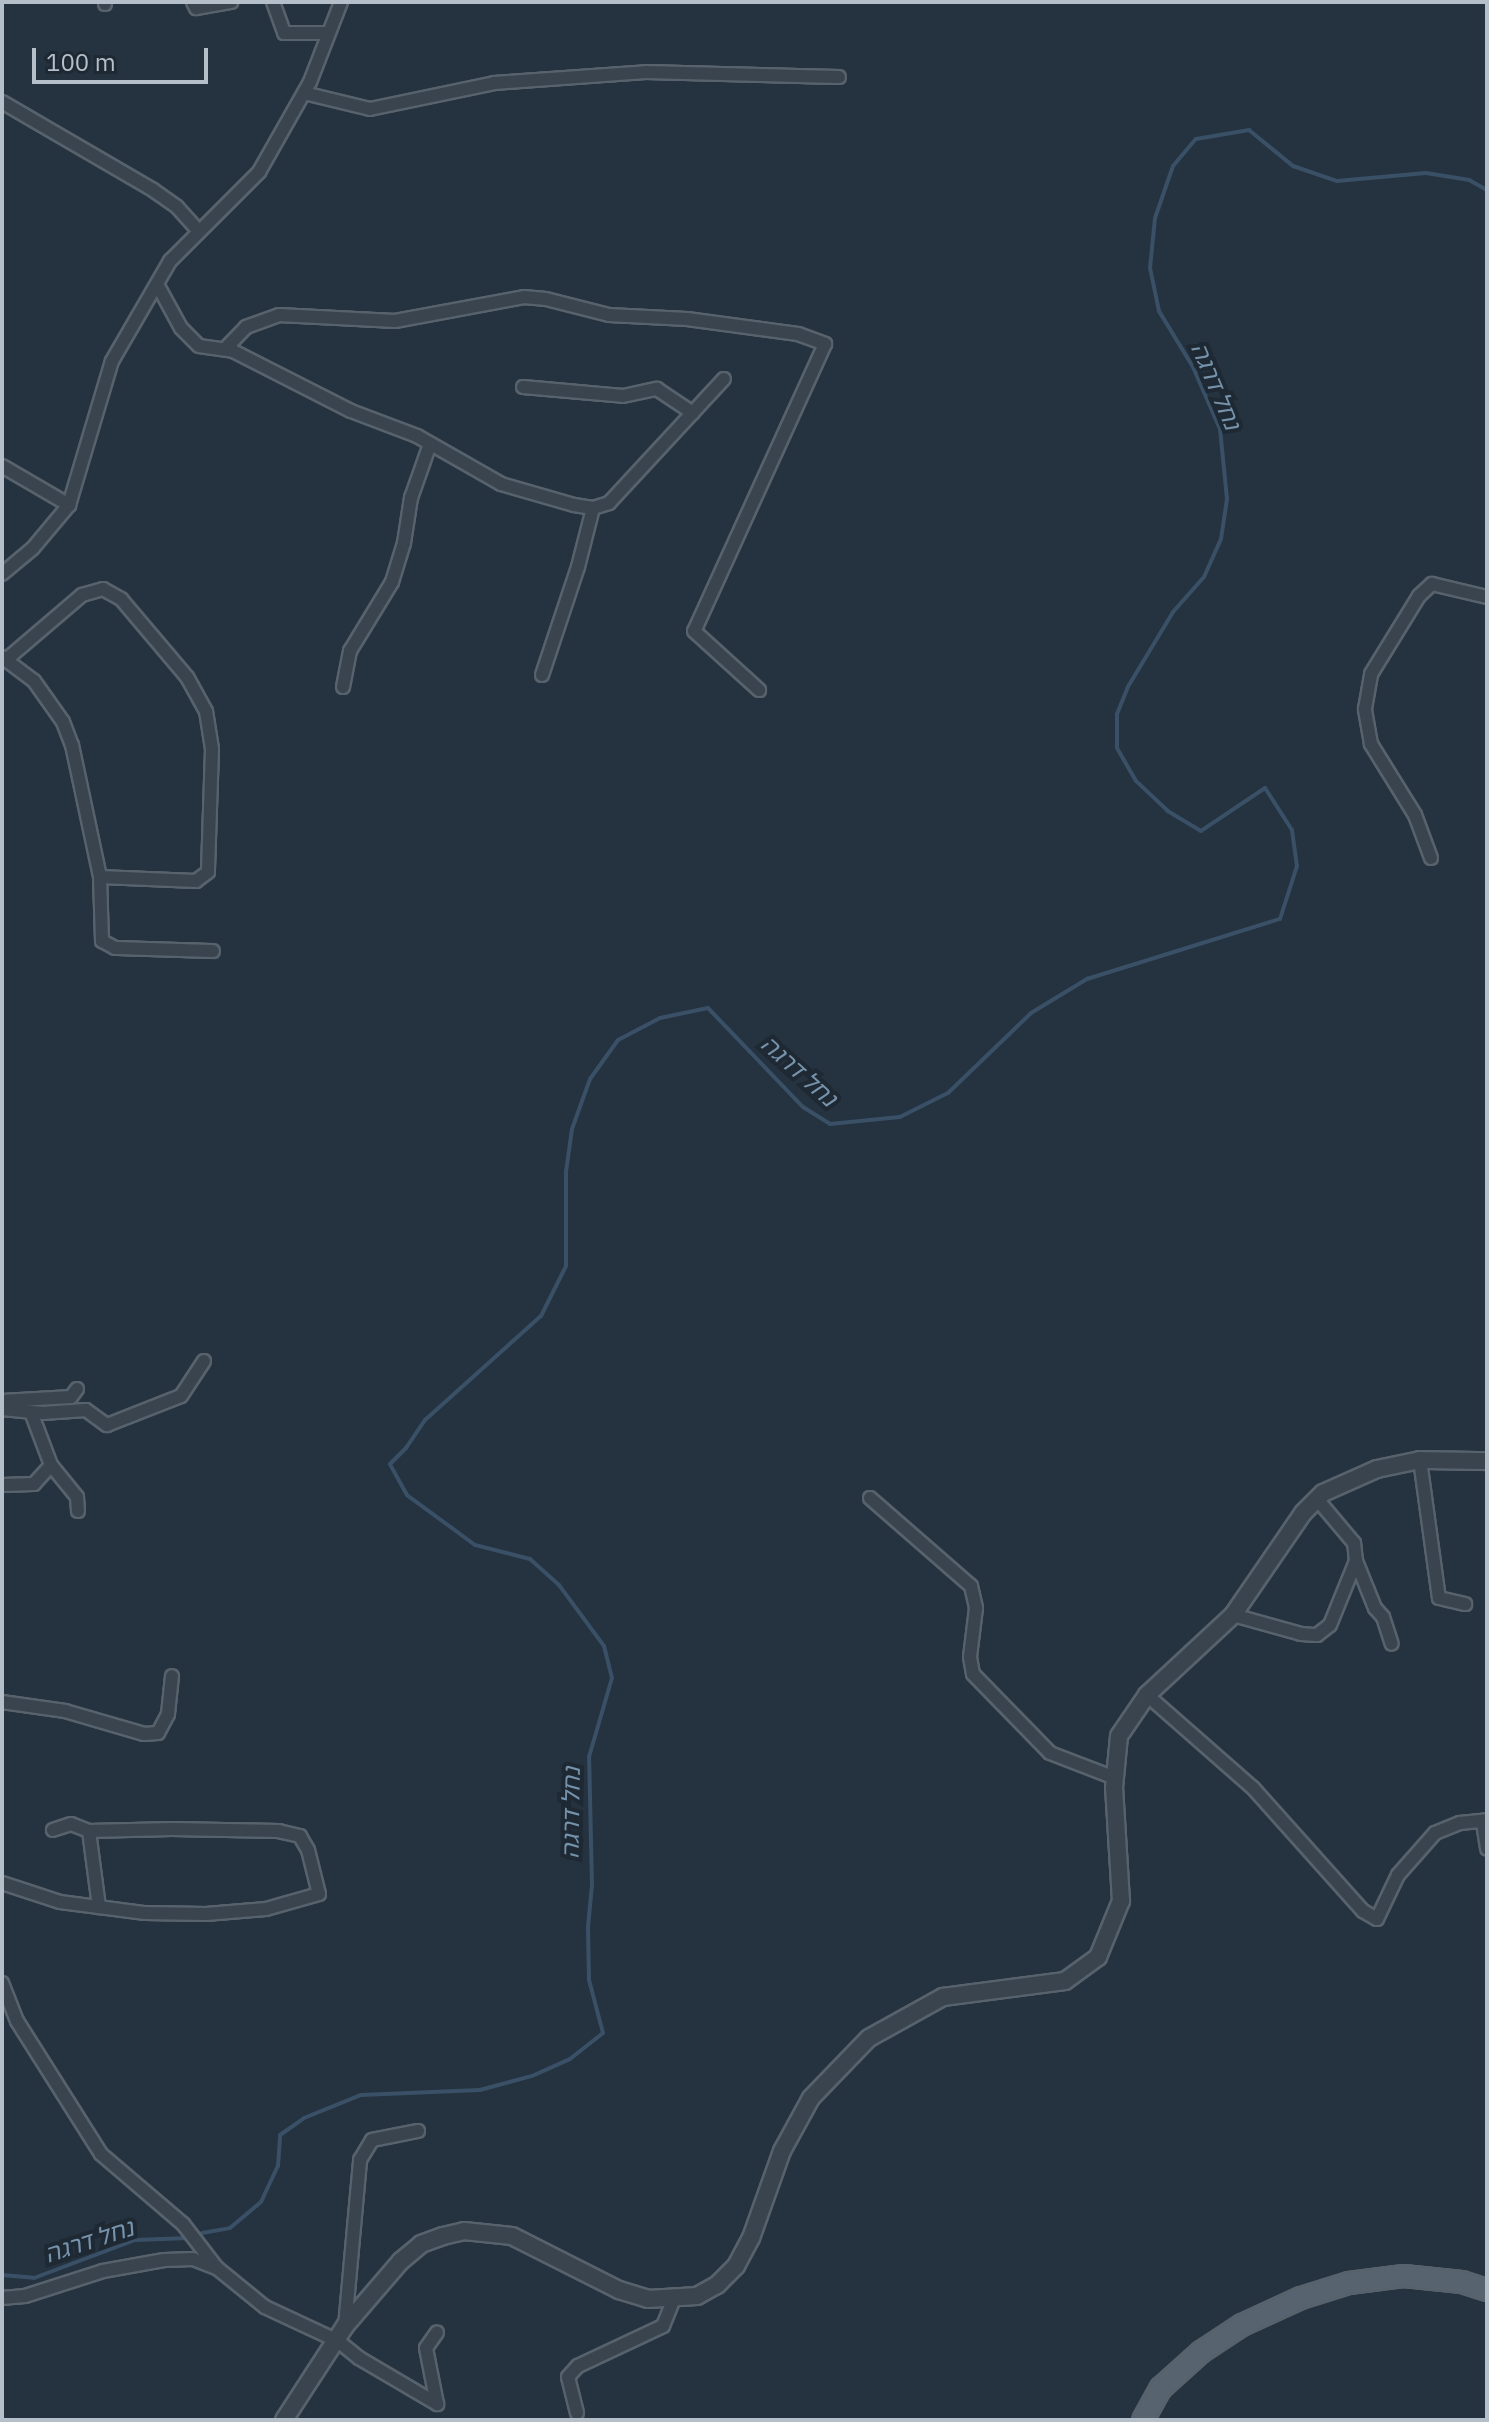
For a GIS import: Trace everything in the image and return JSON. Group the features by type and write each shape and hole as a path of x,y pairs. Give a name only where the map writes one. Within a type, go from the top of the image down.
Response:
{"main road":[{"path":"1143,2420 1161,2388 1201,2352 1242,2325 1301,2298 1349,2283 1404,2276 1462,2282 1487,2290"}],"street":[{"path":"193,2 196,8 231,2"},
{"path":"273,2 284,33 327,33"},
{"path":"2,574 33,548 69,505 112,361 177,252 259,172 304,93 341,2"},
{"path":"304,93 370,109 494,83 631,73 839,77"},
{"path":"4,108 33,118 153,190 177,207 198,230"},
{"path":"157,284 189,339 208,349 225,349 338,405 430,444 501,484 554,501 593,508 609,503 724,379"},
{"path":"225,349 246,327 279,315 395,321 524,297 546,299 609,315 687,319 798,334 825,344 694,631 759,690"},
{"path":"523,387 623,396 657,389 693,413"},
{"path":"343,687 343,671 350,651 392,582 404,543 411,498 430,444"},
{"path":"2,466 69,505"},
{"path":"542,675 578,567 593,508"},
{"path":"1431,858 1415,815 1371,744 1365,709 1371,674 1419,596 1432,584 1487,597"},
{"path":"100,877 196,881 208,872 212,749 206,711 187,677 121,599 103,589 82,595 4,658 34,681 63,722 79,771 100,877 100,932 107,947 213,951"},
{"path":"2,1409 31,1412 86,1410 107,1425 181,1396 204,1361"},
{"path":"2,1401 71,1397 77,1389"},
{"path":"31,1412 51,1465 77,1497 78,1511"},
{"path":"1420,1460 1439,1598 1465,1604"},
{"path":"284,2420 342,2333 401,2261 421,2244 464,2231 512,2236 619,2290 648,2299 697,2296 717,2285 736,2266 751,2238 782,2151 811,2098 869,2038 943,1997 1065,1981 1098,1957 1121,1901 1115,1778 1119,1736 1147,1695 1233,1615 1303,1513 1317,1499 1350,1478 1420,1460 1487,1461"},
{"path":"2,1485 34,1484 51,1465"},
{"path":"870,1498 971,1586 976,1608 970,1657 973,1674 1050,1753 1115,1778"},
{"path":"1317,1499 1354,1543 1356,1561 1375,1608 1383,1617 1392,1644"},
{"path":"1233,1615 1317,1635 1330,1625 1356,1561"},
{"path":"2,1702 65,1711 144,1734 158,1733 168,1714 172,1676"},
{"path":"1147,1695 1253,1788 1363,1911 1377,1919 1398,1875 1435,1833 1460,1823 1485,1821 1487,1849"},
{"path":"2,1883 60,1902 206,1914 266,1909 319,1894 308,1850 300,1836 279,1831 89,1831 71,1824 53,1830"},
{"path":"89,1831 99,1907"},
{"path":"2,1983 17,2021 101,2154 183,2224 217,2268 265,2307 342,2333 372,2366 437,2404 426,2348 437,2332"},
{"path":"342,2333 360,2160 372,2140 418,2131"},
{"path":"2,2298 25,2296 103,2271 164,2260 193,2259 217,2268"},
{"path":"577,2413 568,2377 578,2366 663,2326 674,2299"}],"waterway":[{"name":"נחל דרגה","path":"202,2233 230,2228 261,2202 278,2166 280,2135 304,2118 361,2095 480,2090 532,2076 570,2059 603,2033 589,1980 588,1927 592,1885 589,1757 612,1678 604,1646 559,1585 530,1559 475,1545 407,1495 390,1464 406,1448 425,1420 541,1316 566,1266 566,1172 572,1129 590,1079 618,1040 660,1018 708,1008 803,1107 830,1124 900,1117 948,1093 1031,1013 1087,979 1280,919 1297,866 1292,830 1265,788 1201,831 1168,811 1136,781 1117,748 1117,714 1129,685 1173,612 1204,577 1221,539 1227,499 1220,429 1193,367 1159,311 1150,268 1155,218 1173,166 1196,139 1249,130 1293,166 1337,181 1426,173 1469,180 1487,190"},
{"name":"נחל דרגה","path":"2,2275 34,2278 135,2240 189,2238"}]}
